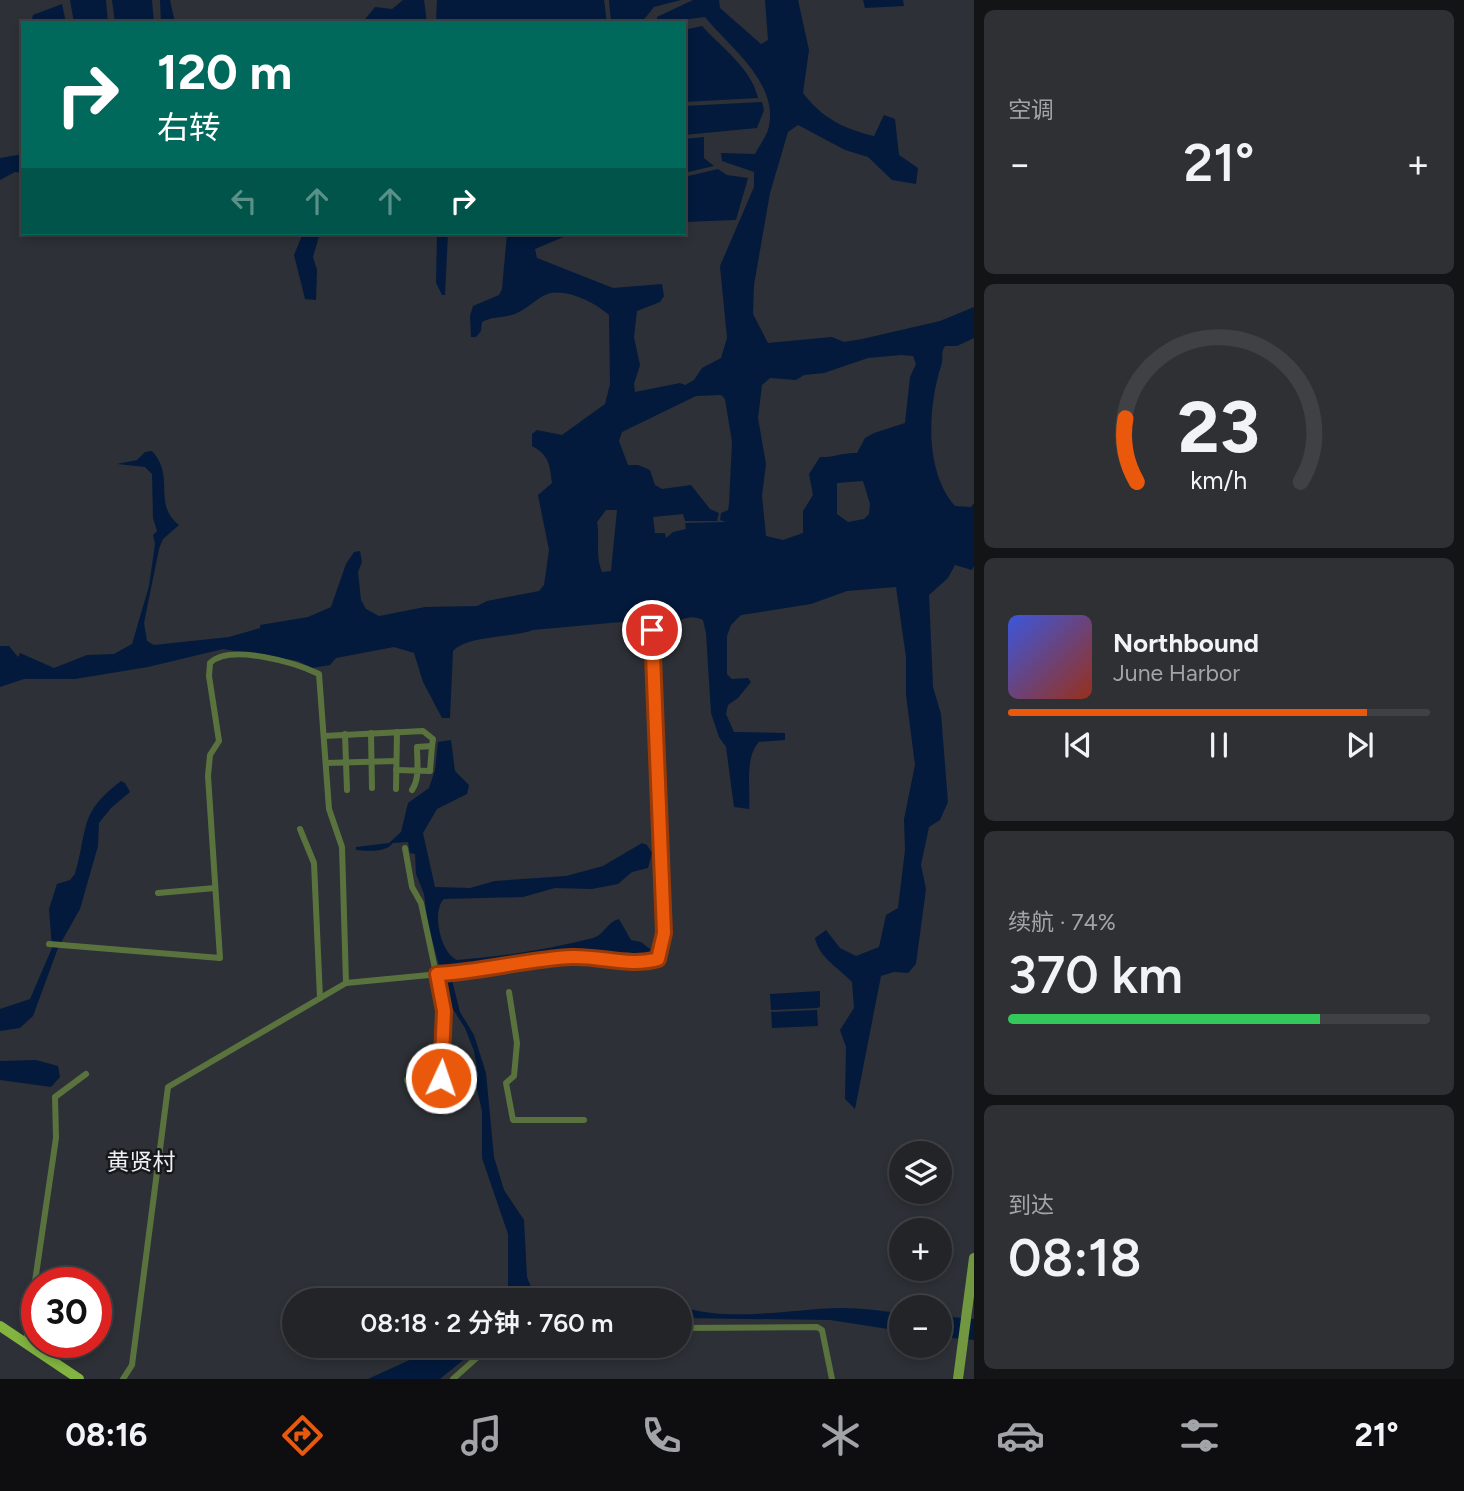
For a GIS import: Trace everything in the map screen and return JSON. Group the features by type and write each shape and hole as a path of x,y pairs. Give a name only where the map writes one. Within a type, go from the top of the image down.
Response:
{"main road":[{"path":"0,1326 79,1379"},
{"path":"0,1332 70,1379"}],"street":[{"path":"123,1379 132,1365 168,1087 346,983 451,973 569,957 615,960 638,965 658,959 664,933 652,630"},
{"path":"50,944 220,958 208,776 210,755 219,741 209,676 211,661 226,656 257,656 297,664 319,674 329,808 342,847 346,983"},
{"path":"324,736 423,731 433,739 430,771 396,770"},
{"path":"396,789 397,732"},
{"path":"371,733 372,788"},
{"path":"345,734 347,790"},
{"path":"412,790 418,782 417,747 432,747"},
{"path":"326,763 396,761"},
{"path":"300,829 314,863 320,998"},
{"path":"405,848 412,887 422,903 439,974 444,1011 441,1078 407,1080"},
{"path":"159,893 215,888"},
{"path":"509,992 517,1043 514,1076 506,1083 513,1120 584,1120"},
{"path":"37,1267 56,1138 55,1097 86,1074"},
{"path":"958,1379 974,1258"},
{"path":"692,1328 817,1327 822,1330 832,1379"},
{"path":"453,1379 477,1358"}],"water":[{"path":"70,0 106,0 108,21 74,21"},
{"path":"112,0 152,0 154,21 115,21"},
{"path":"160,0 170,0 175,21 161,21"},
{"path":"403,0 424,0 427,21 364,21 375,7 392,9"},
{"path":"437,0 604,0 607,21 436,21"},
{"path":"609,0 681,0 654,7 643,21 611,21"},
{"path":"693,0 719,0 720,8 761,44 768,40 765,0 798,0 809,50 803,93 826,116 863,133 874,136 884,115 895,119 899,155 918,168 916,184 892,180 868,157 845,150 798,125 788,132 770,193 754,285 753,314 768,343 832,337 844,342 862,339 940,321 974,307 974,338 957,346 945,346 942,353 932,419 934,457 945,492 955,506 971,507 974,503 974,566 972,570 955,565 948,578 929,595 933,687 941,714 948,802 940,820 929,827 921,865 926,889 916,964 908,973 894,972 881,976 855,1109 845,1099 846,1047 840,1030 854,1008 852,982 825,957 815,938 826,930 840,948 856,956 879,947 886,915 898,908 905,850 904,819 915,765 906,695 906,657 896,587 847,591 811,604 741,615 731,625 727,636 727,674 732,679 748,678 751,682 738,698 728,705 726,714 734,732 785,733 785,740 759,742 754,749 750,765 749,809 734,807 726,747 719,737 711,713 706,633 703,620 693,617 675,623 621,622 533,630 468,642 453,651 450,718 442,718 423,682 414,653 394,647 336,658 330,665 312,668 298,661 223,649 148,667 75,679 24,679 0,687 0,646 9,646 18,657 20,653 54,668 87,655 114,654 132,644 149,586 155,544 153,535 157,531 153,518 152,474 145,467 117,464 137,460 145,452 152,451 159,461 163,471 167,508 179,525 163,539 159,549 144,623 147,641 154,645 229,637 260,628 260,625 308,617 331,607 346,564 354,552 360,551 362,562 358,572 361,600 366,609 379,616 425,607 477,606 487,601 539,591 544,585 549,550 538,495 552,483 548,461 532,446 532,434 537,430 562,435 605,404 610,384 609,315 578,296 550,293 515,314 482,322 481,331 476,337 471,337 470,316 473,306 499,295 502,289 507,235 568,235 535,249 537,258 613,288 662,284 664,296 660,302 637,311 634,337 640,365 634,384 635,392 680,383 685,385 694,380 702,368 721,358 727,338 720,266 754,187 754,172 722,161 721,153 755,154 768,130 770,113 767,97 751,68 705,17 658,21 657,17","holes":["913,356 916,364 910,377 905,423 865,438 857,453 820,457 809,474 813,495 803,511 803,533 783,540 766,536 762,496 766,464 758,418 762,385 770,378 796,380 804,375 824,373 868,358","721,395 725,399 732,442 729,504 728,510 721,513 720,520 726,522 685,523 686,529 673,532 666,538 665,533 655,533 653,517 683,514 685,521 717,521 719,513 710,509 691,485 662,489 655,485 650,470 638,465 628,465 619,441 622,432 696,396","863,481 870,504 869,514 864,519 848,522 837,514 837,483","606,510 617,510 611,571 602,572 597,522"]},
{"path":"863,0 903,0 904,6 865,8"},
{"path":"62,4 66,21 32,21 33,15"},
{"path":"702,26 743,68 755,87 758,98 686,102 686,30"},
{"path":"762,102 764,110 757,128 686,135 686,106"},
{"path":"704,137 704,158 714,166 686,173 686,139"},
{"path":"21,154 21,173 15,172 0,180 0,158"},
{"path":"718,169 727,175 748,178 736,220 686,222 686,177"},
{"path":"302,235 319,235 313,257 317,270 316,300 305,299 294,255"},
{"path":"437,235 448,235 445,295 442,295 436,283"},
{"path":"451,740 455,771 469,785 467,794 437,809 423,833 435,887 470,888 495,881 566,876 603,866 642,843 647,845 652,853 648,868 632,872 618,884 592,889 555,888 523,897 444,899 440,905 438,922 442,941 446,950 457,960 525,952 593,938 619,919 631,940 641,942 650,949 649,957 634,960 565,952 521,963 450,972 460,1012 474,1035 486,1073 494,1157 504,1190 524,1220 527,1277 531,1288 508,1288 508,1234 482,1158 482,1111 474,1077 470,1076 477,1068 474,1051 465,1028 449,1003 428,924 424,894 416,874 415,854 410,853 408,842 393,843 381,850 356,850 356,847 389,843 401,832 408,803 429,788 435,770 438,742"},
{"path":"121,781 130,792 111,808 99,823 98,846 80,909 58,948 33,1016 20,1028 0,1031 0,1009 30,999 52,948 49,909 57,884 70,880 75,874 91,812"},
{"path":"820,991 820,1007 771,1010 770,994"},
{"path":"817,1010 818,1026 772,1028 771,1012"},
{"path":"36,1060 58,1066 60,1077 51,1087 0,1080 0,1061"},
{"path":"841,1308 864,1309 889,1312 889,1329 830,1320 692,1318 692,1309 719,1314 760,1314"},
{"path":"952,1317 974,1319 974,1340 952,1338"},
{"path":"414,1358 466,1358 440,1379 368,1379"}],"district":[{"name":"黄贤村","path":"141,1162"}],"route":[{"path":"441,1078 444,1011 437,974 502,968 569,957 627,961 638,965 658,959 661,953 664,933 652,630"}]}
